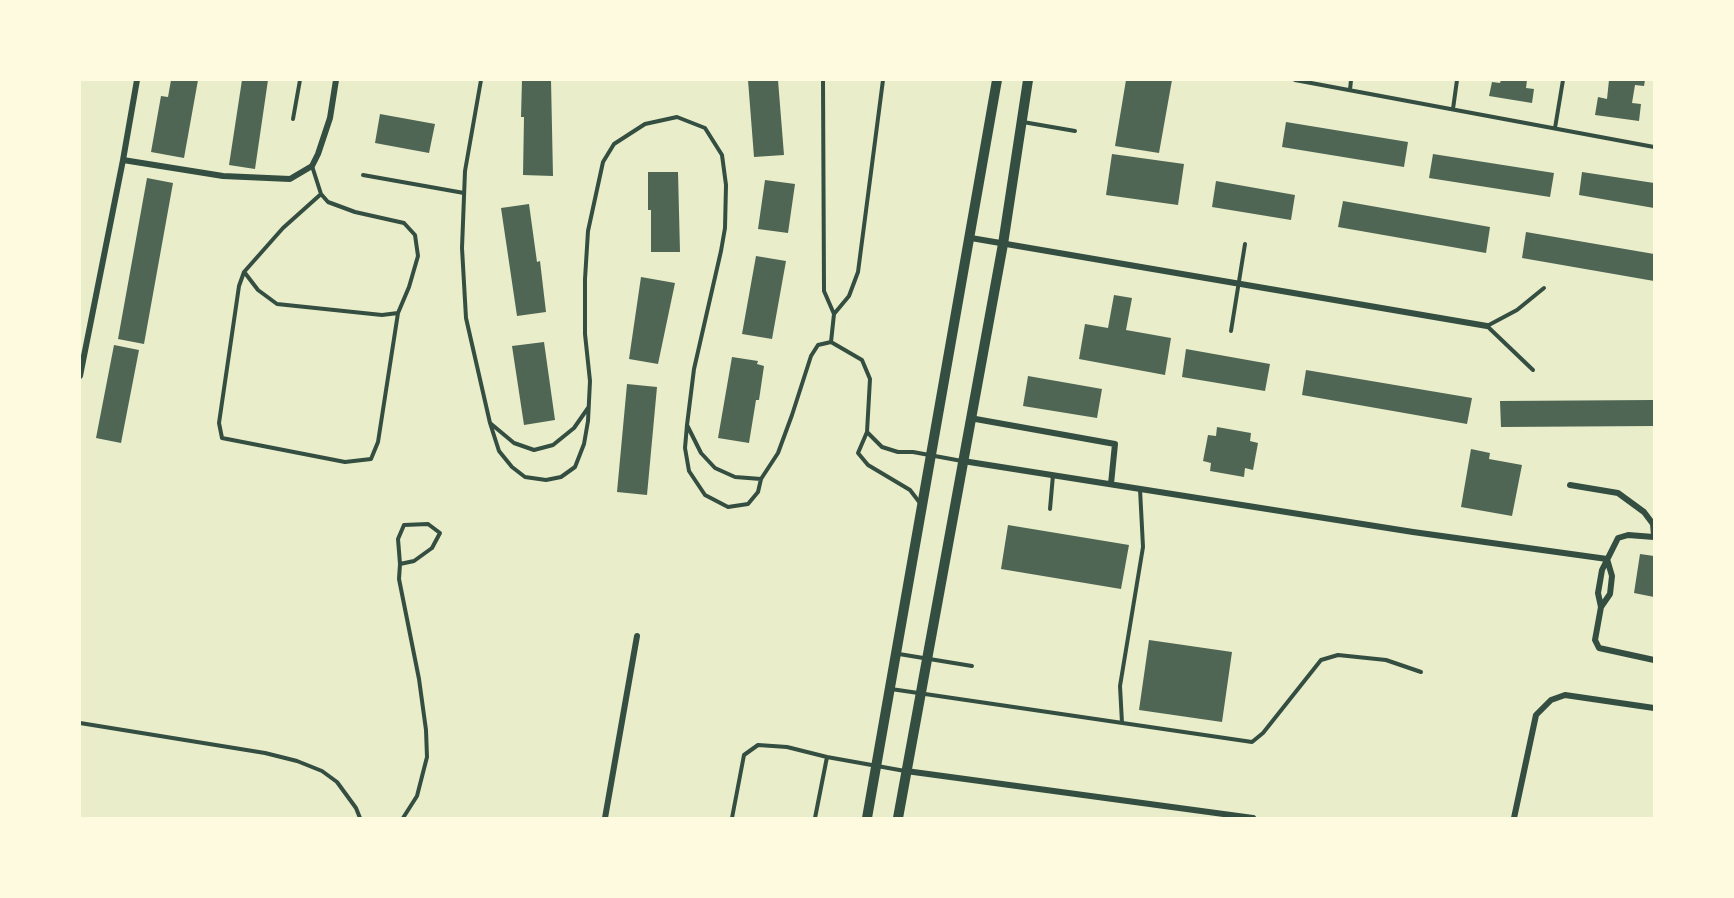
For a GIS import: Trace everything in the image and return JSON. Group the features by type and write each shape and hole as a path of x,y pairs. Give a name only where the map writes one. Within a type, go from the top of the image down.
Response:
{"main road":[{"path":"867,819 997,80"},
{"path":"898,819 1003,244 1028,80"}],"street":[{"path":"80,376 137,80"},
{"path":"123,160 223,176 290,179 312,166 330,118 336,80"},
{"path":"971,238 1487,326"},
{"path":"970,418 1115,444 1111,484"},
{"path":"962,461 1544,552 1608,559"},
{"path":"1570,484 1618,494 1644,512 1653,524 1654,536 1628,535 1618,538 1602,570 1598,593 1601,607"},
{"path":"1608,559 1612,584 1610,594 1601,607 1594,640 1599,648 1654,660"},
{"path":"605,819 637,636"},
{"path":"1514,819 1536,715 1551,700 1565,695 1654,708"},
{"path":"906,771 1253,819"}],"lane":[{"path":"293,119 300,80"},
{"path":"481,80 465,171 462,248 466,318 490,423 499,451 512,467 525,477 546,480 561,477 575,467 584,444 589,408 590,381 585,334 588,231 603,162 614,144 645,124 677,117 705,128 722,155 726,185 722,251 694,369 685,448 689,471 705,495 728,507 748,504 758,492 761,479 778,453 811,356 818,345 831,342 862,360 870,379 867,432 858,453 868,465 910,490 923,507"},
{"path":"823,80 825,101 825,291 834,314 831,342"},
{"path":"834,314 849,296 858,272 883,80"},
{"path":"1295,80 1654,147"},
{"path":"1350,90 1351,80"},
{"path":"1453,109 1457,80"},
{"path":"1555,128 1563,80"},
{"path":"1022,122 1075,131"},
{"path":"312,166 321,194 328,202 355,212 404,223 415,235 418,256 398,313 378,442 370,459 345,462 222,438 219,423 239,286 244,272 283,228 321,194"},
{"path":"363,175 464,193"},
{"path":"1231,331 1245,244"},
{"path":"244,272 258,290 277,304 382,315 398,313"},
{"path":"1533,370 1487,326 1516,310 1544,288"},
{"path":"490,423 514,443 534,450 553,445 574,428 589,408"},
{"path":"687,425 701,453 715,468 735,477 761,479"},
{"path":"867,432 882,447 898,452 913,452 962,461"},
{"path":"1050,509 1053,475"},
{"path":"1122,723 1120,686 1124,649 1143,548 1140,488"},
{"path":"400,564 414,561 432,548 440,533 428,524 404,525 398,539 399,579 419,679 427,757 417,796 403,819"},
{"path":"897,653 972,666"},
{"path":"891,689 1252,742 1263,733 1321,660 1338,655 1386,660 1421,672"},
{"path":"80,723 265,753 297,761 322,771 337,782 352,802 360,819"},
{"path":"732,819 744,755 758,745 786,747 906,771"},
{"path":"815,819 827,757"}],"building":[{"path":"171,80 198,80 184,158 151,152 161,96 168,97"},
{"path":"242,80 268,80 255,169 229,165"},
{"path":"522,80 551,80 553,176 523,175"},
{"path":"748,80 778,80 784,155 754,157"},
{"path":"1126,80 1172,80 1159,153 1115,146"},
{"path":"1501,80 1527,80 1526,88 1534,89 1532,103 1489,96 1492,82 1500,83"},
{"path":"1609,80 1645,80 1644,86 1635,85 1632,103 1641,104 1639,121 1595,115 1598,97 1607,99"},
{"path":"380,114 435,124 429,153 375,143"},
{"path":"1286,122 1408,142 1404,167 1282,147"},
{"path":"1112,154 1184,164 1178,205 1106,195"},
{"path":"1433,154 1554,173 1550,197 1429,178"},
{"path":"648,172 678,172 680,252 651,252"},
{"path":"1582,172 1654,183 1654,208 1579,195"},
{"path":"147,178 173,183 144,344 118,339"},
{"path":"765,180 795,184 788,233 758,229"},
{"path":"1216,181 1295,195 1291,220 1212,207"},
{"path":"1343,201 1490,227 1486,253 1338,227"},
{"path":"529,204 537,262 540,261 546,312 517,316 501,208"},
{"path":"1526,232 1654,254 1654,281 1522,258"},
{"path":"756,256 786,261 772,339 742,334"},
{"path":"641,277 675,283 658,364 629,359"},
{"path":"1114,295 1132,298 1126,330 1171,338 1165,375 1079,359 1085,324 1108,328"},
{"path":"544,342 555,420 524,425 512,346"},
{"path":"114,345 139,350 121,443 96,438"},
{"path":"1186,349 1270,364 1265,391 1182,377"},
{"path":"732,357 758,361 757,364 764,366 749,443 718,438"},
{"path":"1306,370 1472,398 1467,424 1302,395"},
{"path":"1028,376 1102,389 1097,418 1023,406"},
{"path":"627,384 657,387 647,495 617,492"},
{"path":"1654,400 1654,426 1501,427 1500,401"},
{"path":"1217,427 1251,433 1250,441 1258,443 1253,470 1245,468 1244,477 1210,471 1211,463 1203,461 1208,435 1216,436"},
{"path":"1471,449 1490,453 1489,459 1522,465 1512,516 1461,507"},
{"path":"1008,525 1129,545 1121,589 1001,569"},
{"path":"1640,554 1654,556 1654,597 1634,593"},
{"path":"1149,640 1232,652 1222,722 1139,710"}]}
